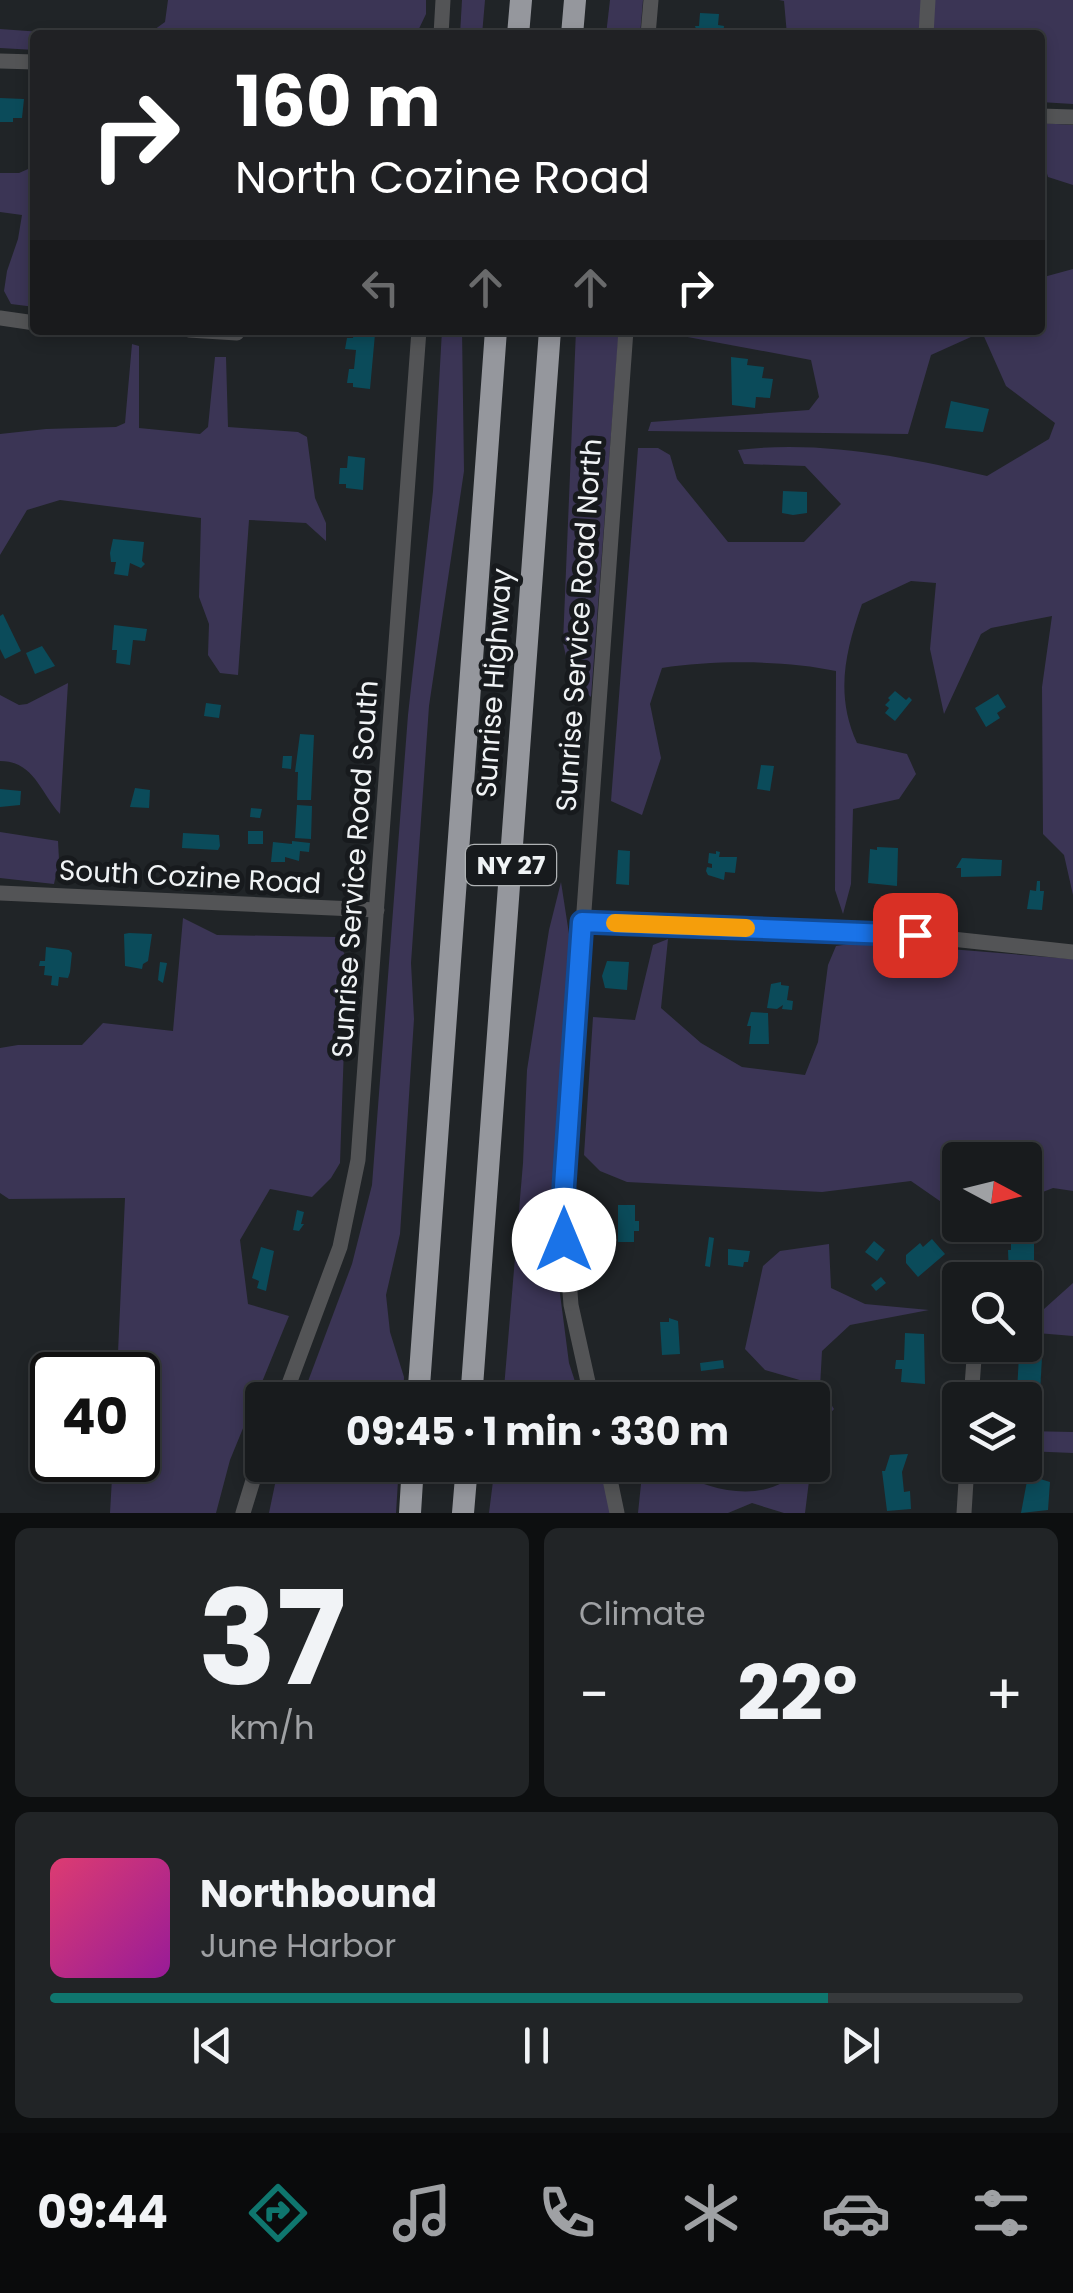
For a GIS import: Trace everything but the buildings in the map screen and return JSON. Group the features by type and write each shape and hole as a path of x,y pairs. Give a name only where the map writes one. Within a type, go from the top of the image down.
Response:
{"highway":[{"path":"516,30 517,0"},
{"name":"Sunrise Highway","path":"419,1382 496,335"},
{"name":"Sunrise Highway","path":"473,1382 550,335"},
{"path":"410,1513 412,1482"},
{"path":"463,1513 466,1482"}],"street":[{"path":"441,30 444,0"},
{"path":"648,30 651,0"},
{"path":"926,30 928,0"},
{"path":"0,61 30,62"},
{"path":"1045,116 1073,118"},
{"path":"0,318 30,322"},
{"name":"Sunrise Service Road South","path":"289,1382 330,1281 350,1205 362,1113 420,335"},
{"name":"Sunrise Service Road North","path":"588,1382 570,1305 563,1218 626,335"},
{"name":"South Cozine Road","path":"0,893 377,910"},
{"path":"582,922 915,935 1073,952"},
{"path":"242,1513 252,1482"},
{"path":"611,1482 617,1513"},
{"path":"964,1513 966,1482"}],"shaded area":[{"path":"168,0 426,0 426,14 418,30 154,30 165,22"},
{"path":"462,0 485,0 482,30 460,30"},
{"path":"610,0 643,0 640,30 607,30"},
{"path":"779,0 1073,0 1073,104 1045,102 1045,30 787,30 784,1"},
{"path":"0,29 30,31 30,50 0,48"},
{"path":"1045,123 1073,125 1073,185 1048,177"},
{"path":"30,168 30,306 11,304 4,291 22,215 0,212 0,173 19,173"},
{"path":"1073,269 1073,895 1064,855 1043,834 1042,687 1052,616 991,628 981,634 944,714 930,649 936,583 911,581 862,604 851,639 844,691 857,743 907,754 916,774 899,799 853,809 851,884 843,914 835,890 836,671 749,662 662,668 650,704 661,758 642,815 611,801 638,448 658,448 670,455 677,479 728,542 804,542 841,504 805,466 744,464 738,450 832,449 987,476 1049,439 1055,423 1006,386 983,335 1045,335 1045,277"},
{"path":"442,335 462,335 464,471 429,706 411,963 414,1019 400,1234 386,1295 390,1332 404,1382 308,1382 352,1264 372,1185 408,715 433,491"},
{"path":"576,335 619,335 591,697 571,678 563,643"},
{"path":"677,335 975,335 931,355 908,434 648,431 651,422 809,410 819,397 811,360"},
{"path":"132,344 139,346 139,428 200,434 208,427 215,357 226,357 228,427 298,432 307,437 315,498 326,523 326,541 306,523 249,520 238,675 220,673 208,655 209,624 199,597 201,518 60,500 27,510 0,555 0,434 116,427 125,423"},
{"path":"68,683 60,814 29,772 12,762 0,761 0,695 19,705 27,704"},
{"path":"0,832 58,841 54,884 0,878"},
{"path":"561,882 571,947 553,1240 569,1363 575,1382 505,1382 527,1070 549,930"},
{"path":"183,918 217,935 336,937 347,959 340,1163 312,1197 270,1189 240,1240 248,1304 289,1316 262,1382 245,1382 245,1423 216,1513 110,1513 112,1482 160,1482 160,1352 118,1352 125,1198 9,1199 0,1193 0,1048 82,1045 103,1023 173,1031"},
{"path":"668,939 661,1008 701,1043 742,1067 805,1075 818,1042 828,965 836,946 863,942 1073,959 1073,1191 1053,1188 1042,1192 1042,1142 942,1142 942,1203 911,1181 822,1192 627,1182 600,1171 584,1155 593,1017 635,1020 653,945"},
{"path":"829,1244 831,1288 865,1304 929,1310 850,1325 822,1351 820,1382 765,1370 745,1349 763,1266 780,1251"},
{"path":"1073,1283 1073,1336 1042,1333 1044,1309"},
{"path":"1042,1431 1073,1432 1073,1453 1042,1452"},
{"path":"275,1482 398,1482 396,1513 269,1513"},
{"path":"493,1482 604,1482 610,1513 489,1513"},
{"path":"647,1482 700,1482 742,1491 782,1482 809,1482 805,1513 784,1513 752,1503 728,1513 638,1513 641,1484"}],"slow traffic":[{"path":"615,923 746,928"}],"route":[{"path":"564,1240 564,1186 582,922 915,935"}]}
